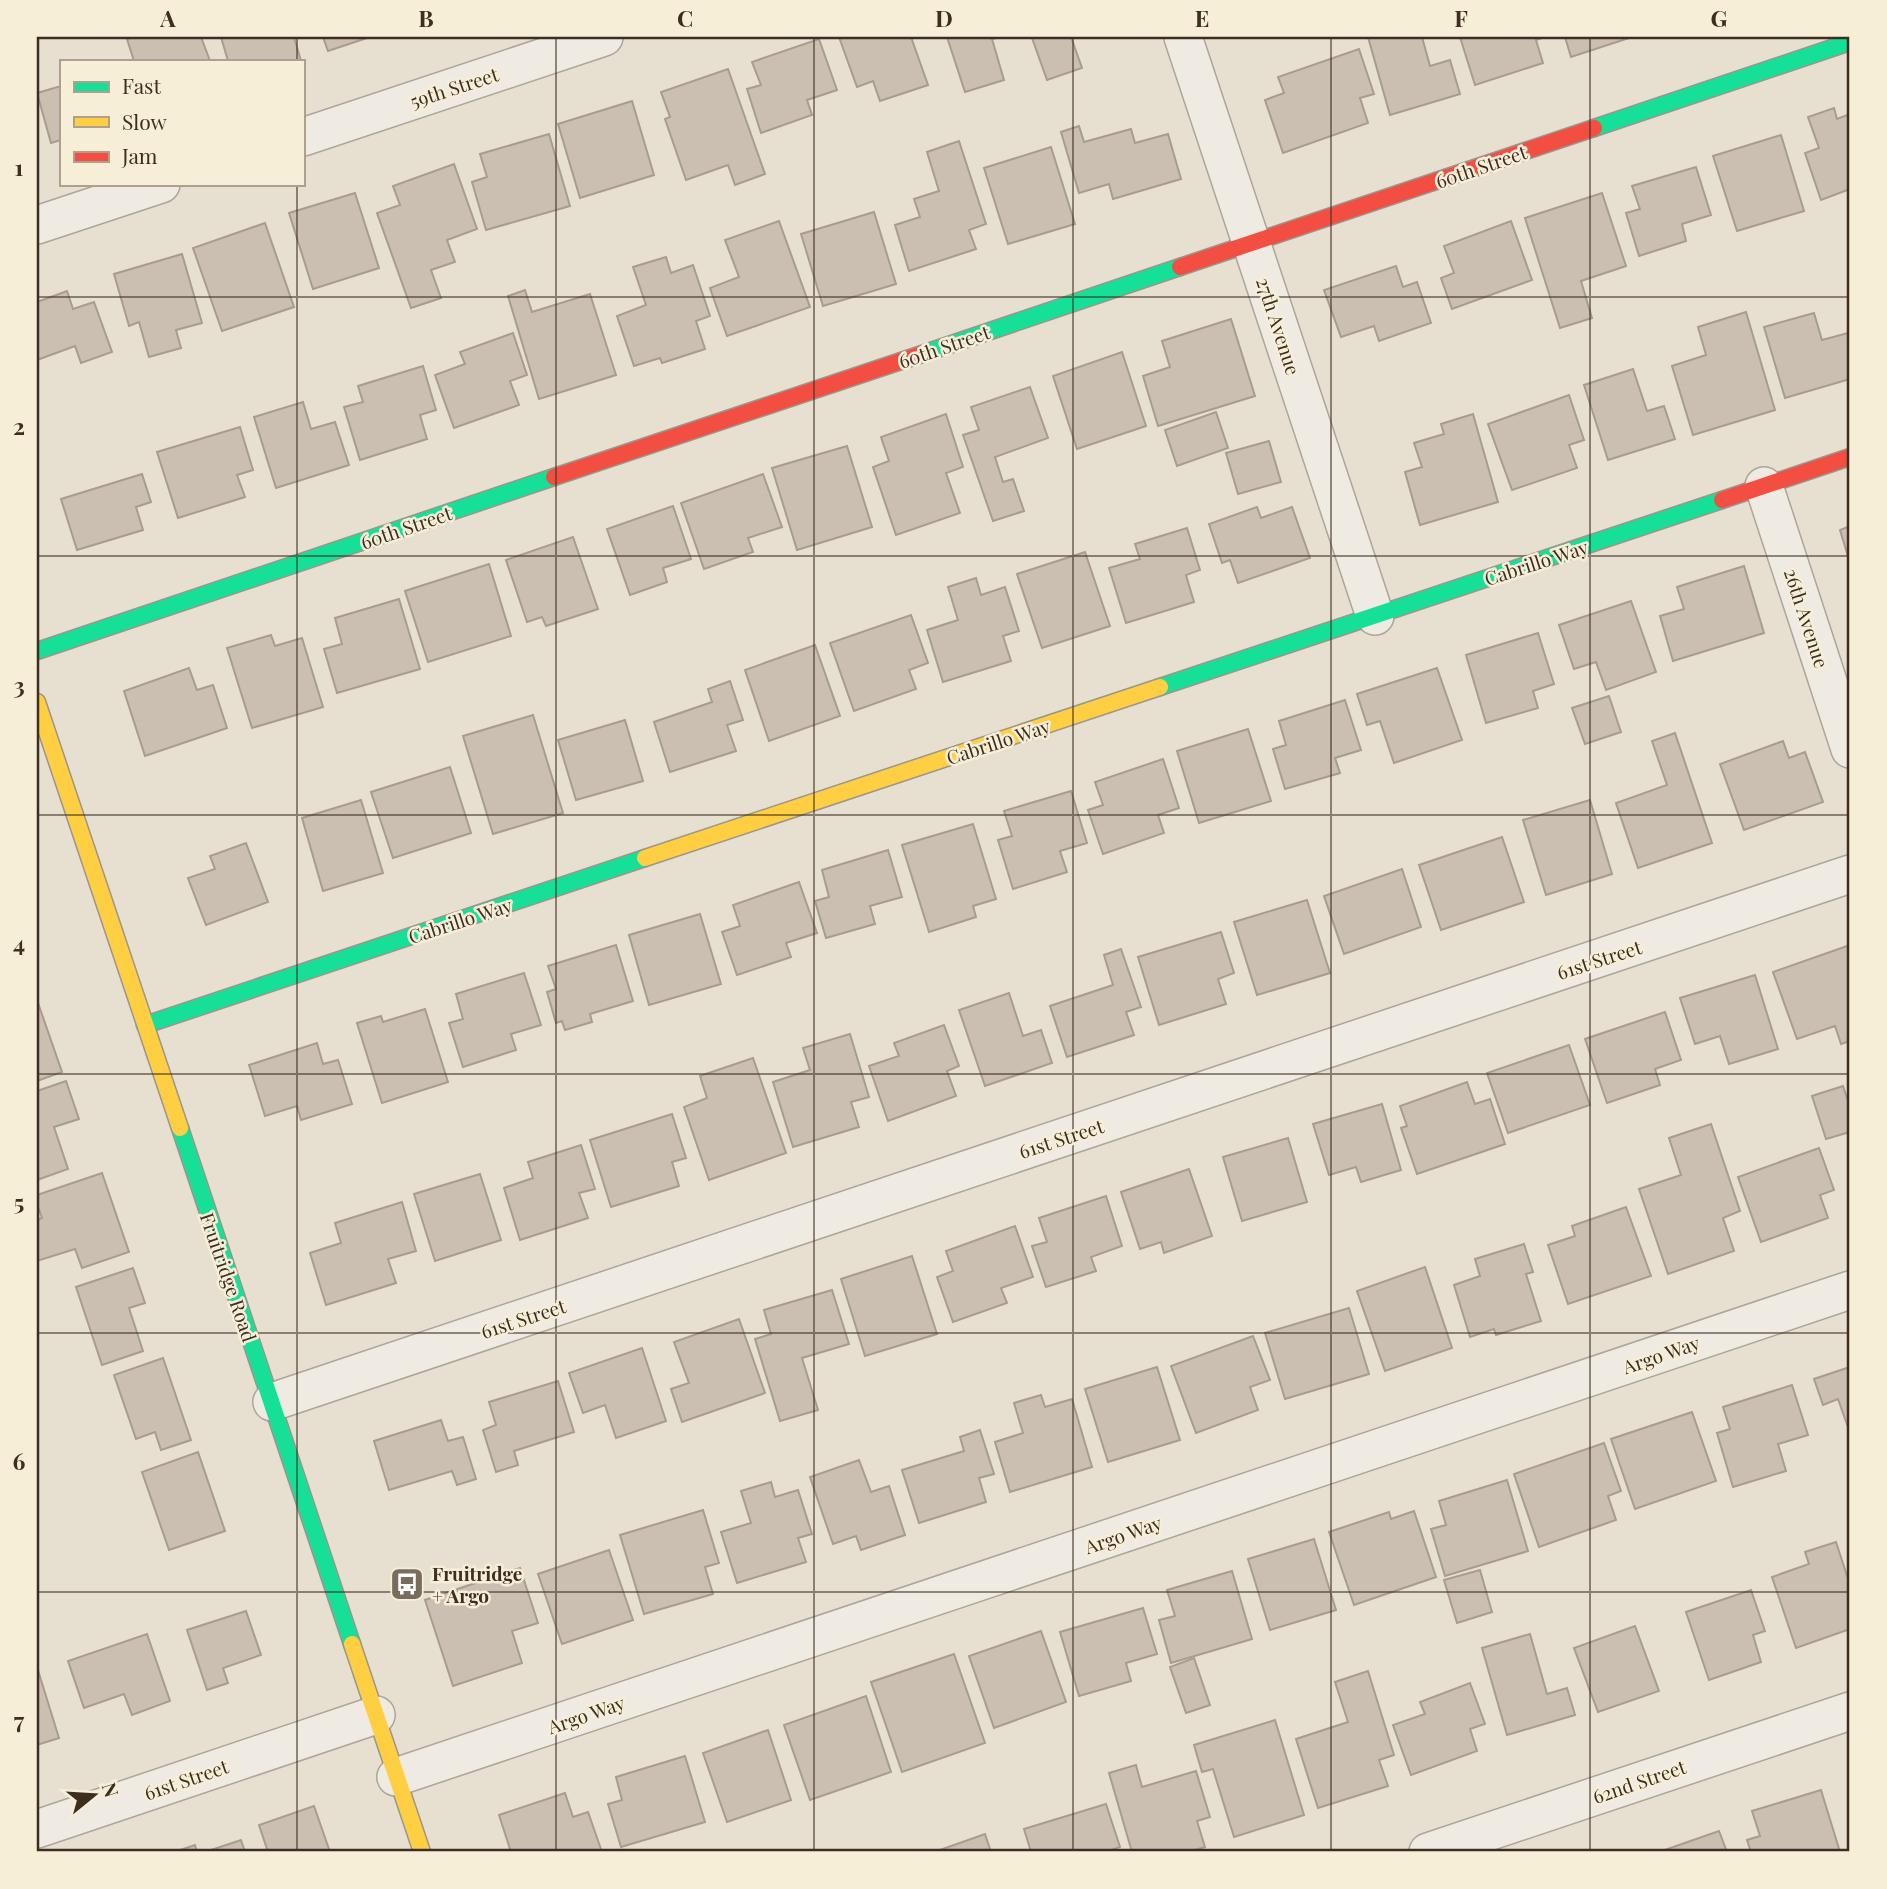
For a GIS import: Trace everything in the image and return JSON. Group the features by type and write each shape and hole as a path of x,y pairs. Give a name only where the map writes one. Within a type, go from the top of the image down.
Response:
{"street":[{"name":"59th Street","path":"304,137 604,37"},
{"name":"27th Avenue","path":"1183,37 1375,616"},
{"name":"60th Street","path":"37,651 1850,42"},
{"path":"37,225 155,186"},
{"name":"Cabrillo Way","path":"145,1025 1850,457"},
{"name":"26th Avenue","path":"1764,486 1850,749"},
{"name":"Fruitridge Road","path":"37,702 422,1852"},
{"name":"61st Street","path":"272,1402 1850,874"},
{"name":"Argo Way","path":"396,1777 1850,1290"},
{"name":"62nd Street","path":"1428,1852 1850,1711"},
{"name":"61st Street","path":"37,1829 376,1715"}],"building":[{"path":"201,37 210,60 134,60 127,39"},
{"path":"221,37 294,37 301,60 228,60"},
{"path":"323,37 370,37 328,51"},
{"path":"839,37 911,37 928,85 880,101 873,81 857,87"},
{"path":"947,37 1000,37 992,39 1004,80 965,92"},
{"path":"1071,37 1082,68 1047,80 1032,38"},
{"path":"1368,37 1422,37 1430,66 1450,60 1460,94 1390,115"},
{"path":"1460,37 1545,37 1536,40 1543,63 1475,85"},
{"path":"1565,37 1632,37 1571,57"},
{"path":"819,39 837,90 807,100 812,115 761,133 747,89 761,85 752,62"},
{"path":"1359,49 1374,94 1360,98 1368,123 1283,153 1265,100 1284,93 1278,77"},
{"path":"728,69 765,174 735,185 728,165 686,180 665,119 670,117 661,92"},
{"path":"60,86 60,140 51,143 37,93"},
{"path":"632,101 654,175 580,198 558,124"},
{"path":"1834,108 1837,119 1850,114 1850,189 1821,200 1805,153 1819,148 1808,117"},
{"path":"1079,126 1084,142 1131,129 1135,143 1168,134 1181,179 1113,199 1109,184 1079,193 1061,132"},
{"path":"549,134 570,206 486,230 472,182 487,177 480,154"},
{"path":"1781,135 1804,211 1737,231 1713,156"},
{"path":"959,141 986,224 969,230 976,249 909,271 895,225 920,217 914,199 939,191 927,152"},
{"path":"1051,147 1075,224 1008,244 984,168"},
{"path":"454,164 477,229 447,240 455,262 431,270 441,298 411,308 377,213 400,205 393,186"},
{"path":"1696,167 1711,215 1682,224 1686,241 1639,256 1626,213 1640,209 1632,186"},
{"path":"355,193 379,268 313,289 289,213"},
{"path":"1602,193 1626,266 1581,281 1592,318 1560,328 1525,218"},
{"path":"874,212 896,284 823,306 801,234"},
{"path":"779,221 810,307 727,336 710,288 739,277 725,240"},
{"path":"1511,221 1532,280 1452,309 1441,278 1454,273 1444,246"},
{"path":"265,223 294,307 222,331 193,248"},
{"path":"182,254 202,323 176,330 181,348 149,357 139,322 129,326 114,274"},
{"path":"666,257 671,273 693,265 710,316 696,321 705,349 662,363 660,358 634,366 617,316 646,305 633,267"},
{"path":"1396,266 1403,287 1417,282 1431,323 1379,341 1374,326 1341,337 1324,290"},
{"path":"525,290 532,312 590,294 616,375 539,399 508,296"},
{"path":"67,291 73,309 94,302 112,352 81,363 75,346 37,360 37,302"},
{"path":"1746,312 1775,410 1693,435 1672,366 1706,355 1698,327"},
{"path":"1814,313 1822,340 1848,333 1850,379 1785,398 1764,327"},
{"path":"1231,319 1255,396 1158,426 1143,376 1170,367 1162,341"},
{"path":"513,333 527,375 510,381 519,405 454,428 435,375 465,364 460,352"},
{"path":"1122,352 1146,426 1077,449 1053,376"},
{"path":"423,366 436,410 420,415 427,439 360,460 344,407 363,402 358,386"},
{"path":"1633,369 1647,411 1664,406 1675,439 1608,460 1584,385"},
{"path":"1030,387 1048,438 995,457 1003,482 1013,479 1024,511 993,521 963,435 979,430 971,407"},
{"path":"1569,395 1584,440 1569,445 1577,468 1512,490 1488,424"},
{"path":"303,402 311,429 335,422 349,465 276,488 254,417"},
{"path":"1216,412 1228,448 1177,466 1165,430"},
{"path":"946,414 963,467 946,473 960,513 896,535 873,467 889,461 881,437"},
{"path":"1473,414 1498,502 1420,525 1405,472 1422,467 1414,443 1444,434 1441,424"},
{"path":"240,427 253,470 237,475 245,497 178,518 157,452"},
{"path":"1269,441 1281,482 1238,494 1226,453"},
{"path":"847,446 872,527 797,550 772,468"},
{"path":"142,474 151,502 136,507 143,530 77,550 61,499"},
{"path":"763,474 782,527 748,538 753,552 704,569 681,503"},
{"path":"673,506 691,559 663,568 667,582 630,595 607,529"},
{"path":"1257,507 1261,518 1292,507 1310,558 1238,583 1230,560 1222,563 1209,524"},
{"path":"1850,526 1850,563 1840,530"},
{"path":"1187,528 1200,570 1186,575 1194,602 1126,623 1109,568 1140,559 1135,544"},
{"path":"573,537 598,609 546,626 542,617 527,622 506,560"},
{"path":"1085,552 1110,626 1042,648 1017,574"},
{"path":"489,564 511,636 428,662 405,591"},
{"path":"1744,566 1764,633 1673,661 1660,616 1684,609 1677,587"},
{"path":"976,578 981,595 1005,587 1019,631 1003,636 1011,661 943,682 927,630 958,620 948,587"},
{"path":"399,599 420,669 337,693 324,649 342,644 335,618"},
{"path":"1631,601 1656,672 1606,690 1596,662 1574,669 1559,625"},
{"path":"911,615 928,663 909,670 916,689 854,711 830,643"},
{"path":"1538,633 1554,684 1533,691 1538,708 1486,723 1466,655"},
{"path":"271,635 275,646 302,638 323,707 252,728 227,648"},
{"path":"815,645 840,716 769,741 745,670"},
{"path":"189,668 197,690 213,685 227,728 145,756 124,691"},
{"path":"1437,668 1462,740 1394,763 1380,721 1367,725 1357,694"},
{"path":"730,681 743,720 727,725 736,751 670,772 654,722 712,702 708,689"},
{"path":"1609,696 1621,732 1585,744 1572,708"},
{"path":"1345,700 1361,750 1335,758 1340,773 1285,789 1273,749 1286,745 1279,721"},
{"path":"533,715 563,813 493,834 463,736"},
{"path":"625,720 643,781 576,800 558,740"},
{"path":"1248,729 1271,801 1199,823 1177,751"},
{"path":"1675,733 1712,843 1638,868 1616,803 1667,785 1652,741"},
{"path":"1783,741 1789,758 1805,752 1823,802 1744,830 1720,764"},
{"path":"1163,759 1179,808 1158,815 1164,833 1103,854 1088,810 1103,805 1095,782"},
{"path":"450,767 471,833 393,858 371,792"},
{"path":"1071,791 1087,843 1060,851 1067,872 1013,889 998,840 1012,836 1004,811"},
{"path":"361,800 383,873 323,891 302,818"},
{"path":"1590,800 1612,874 1546,895 1523,820"},
{"path":"973,824 996,899 973,906 976,917 929,932 902,845"},
{"path":"1502,837 1524,902 1441,930 1419,865"},
{"path":"246,843 268,902 206,925 188,878 215,869 210,856"},
{"path":"888,850 902,897 870,906 875,924 826,938 815,901 829,897 822,870"},
{"path":"1402,869 1421,927 1344,954 1324,896"},
{"path":"799,882 817,933 786,943 791,957 737,975 722,932 740,926 733,905"},
{"path":"1307,900 1330,973 1257,995 1234,922"},
{"path":"700,914 721,984 649,1005 629,935"},
{"path":"1221,932 1234,973 1218,979 1226,1004 1159,1025 1138,957"},
{"path":"616,945 633,1001 590,1014 592,1022 565,1030 562,1021 556,1023 547,992 556,989 548,966"},
{"path":"1850,945 1850,1041 1841,1044 1835,1026 1797,1039 1773,972"},
{"path":"1121,949 1141,1007 1126,1012 1134,1035 1067,1057 1050,1006 1113,985 1104,955"},
{"path":"524,973 541,1025 511,1034 516,1050 463,1067 449,1023 463,1019 456,994"},
{"path":"1755,975 1778,1049 1729,1064 1720,1036 1695,1044 1680,998"},
{"path":"1009,993 1023,1036 1041,1030 1052,1063 985,1086 959,1010"},
{"path":"37,1000 62,1072 37,1081"},
{"path":"425,1009 448,1082 382,1103 357,1023 381,1016 383,1022"},
{"path":"1665,1012 1681,1060 1655,1069 1660,1085 1607,1103 1585,1039"},
{"path":"944,1025 959,1066 947,1071 956,1096 888,1121 869,1066 899,1056 894,1043"},
{"path":"850,1034 869,1097 851,1102 859,1127 793,1147 773,1082 810,1070 803,1048"},
{"path":"317,1043 323,1064 338,1060 352,1104 301,1120 297,1106 265,1116 249,1065"},
{"path":"1569,1045 1590,1105 1508,1133 1487,1073"},
{"path":"753,1058 786,1153 709,1180 684,1107 707,1098 700,1076"},
{"path":"66,1081 79,1119 54,1127 68,1169 37,1180 37,1091"},
{"path":"1467,1082 1475,1104 1490,1099 1505,1144 1417,1174 1401,1128 1407,1126 1400,1106"},
{"path":"1843,1086 1850,1107 1850,1132 1826,1139 1812,1096"},
{"path":"1382,1104 1401,1170 1361,1182 1356,1167 1329,1175 1313,1124"},
{"path":"672,1114 686,1158 672,1162 679,1186 611,1207 590,1140"},
{"path":"1711,1124 1740,1211 1723,1218 1734,1251 1668,1274 1639,1189 1681,1175 1669,1138"},
{"path":"1288,1138 1307,1202 1242,1221 1223,1157"},
{"path":"581,1145 595,1189 579,1193 588,1218 520,1240 504,1188 533,1178 528,1162"},
{"path":"1819,1148 1834,1190 1820,1195 1828,1218 1761,1242 1738,1177"},
{"path":"1189,1169 1212,1236 1164,1253 1161,1242 1140,1249 1121,1192"},
{"path":"102,1173 129,1252 82,1268 75,1249 37,1261 37,1220 42,1218 37,1195"},
{"path":"480,1174 501,1240 435,1261 414,1194"},
{"path":"1106,1196 1122,1246 1091,1257 1096,1271 1046,1287 1032,1246 1047,1242 1039,1218"},
{"path":"402,1202 416,1251 388,1259 396,1283 326,1305 310,1253 341,1243 335,1223"},
{"path":"1626,1207 1651,1276 1568,1304 1548,1245 1575,1236 1572,1226"},
{"path":"1015,1226 1033,1277 1001,1288 1007,1303 953,1322 937,1277 953,1271 946,1251"},
{"path":"1524,1244 1533,1272 1526,1274 1541,1321 1496,1335 1494,1329 1470,1337 1454,1285 1480,1276 1475,1259"},
{"path":"912,1256 937,1334 865,1356 841,1279"},
{"path":"1425,1267 1452,1348 1385,1371 1357,1291"},
{"path":"133,1268 145,1303 129,1308 143,1351 102,1365 76,1287"},
{"path":"832,1290 849,1344 802,1358 818,1410 780,1421 755,1339 771,1334 764,1310"},
{"path":"1349,1308 1369,1374 1285,1399 1265,1333"},
{"path":"739,1319 765,1393 682,1422 671,1389 689,1383 674,1342"},
{"path":"1253,1336 1270,1380 1250,1387 1258,1410 1196,1433 1171,1366"},
{"path":"642,1348 666,1421 616,1438 605,1405 583,1413 569,1373"},
{"path":"163,1358 191,1440 161,1450 155,1432 136,1439 114,1375"},
{"path":"1157,1367 1180,1440 1108,1462 1085,1389"},
{"path":"1850,1367 1850,1433 1838,1399 1823,1405 1814,1379"},
{"path":"558,1381 574,1432 514,1451 518,1465 496,1472 483,1430 496,1425 489,1402"},
{"path":"1792,1385 1808,1435 1778,1444 1786,1471 1733,1487 1717,1433 1730,1429 1723,1407"},
{"path":"1041,1395 1045,1407 1072,1399 1092,1467 1010,1492 995,1442 1023,1433 1014,1403"},
{"path":"1692,1412 1716,1481 1635,1509 1611,1439"},
{"path":"441,1420 448,1441 463,1437 476,1479 457,1485 452,1471 389,1490 374,1441"},
{"path":"980,1430 994,1474 979,1478 986,1502 919,1523 902,1470 964,1451 960,1437"},
{"path":"1604,1443 1621,1491 1608,1496 1616,1520 1539,1547 1514,1474"},
{"path":"198,1452 225,1531 169,1550 142,1472"},
{"path":"859,1460 871,1492 889,1486 905,1535 861,1550 856,1536 833,1544 810,1477"},
{"path":"1507,1480 1528,1551 1445,1576 1431,1529 1446,1525 1439,1501"},
{"path":"771,1482 775,1497 798,1490 812,1534 798,1538 806,1562 737,1583 721,1532 751,1523 741,1491"},
{"path":"703,1510 719,1563 705,1567 713,1594 644,1614 620,1535"},
{"path":"1414,1511 1436,1577 1354,1605 1329,1532 1389,1512 1391,1519"},
{"path":"1314,1539 1336,1610 1270,1630 1248,1559"},
{"path":"1836,1542 1850,1585 1850,1629 1796,1648 1772,1577 1809,1564 1805,1552"},
{"path":"609,1550 633,1620 562,1644 538,1574"},
{"path":"520,1568 538,1623 512,1631 522,1663 453,1686 425,1600"},
{"path":"1480,1570 1492,1612 1457,1623 1444,1580"},
{"path":"1232,1571 1252,1639 1171,1663 1159,1620 1175,1616 1167,1590"},
{"path":"1751,1590 1765,1631 1753,1635 1761,1662 1709,1680 1686,1612"},
{"path":"1143,1608 1157,1654 1126,1663 1131,1681 1079,1696 1060,1632"},
{"path":"246,1611 261,1655 223,1668 228,1683 207,1690 187,1630"},
{"path":"1635,1626 1659,1691 1598,1712 1574,1648"},
{"path":"1041,1631 1066,1702 994,1728 969,1656"},
{"path":"147,1634 170,1701 132,1715 124,1694 84,1708 68,1661"},
{"path":"1530,1634 1547,1694 1567,1688 1575,1715 1507,1735 1482,1648"},
{"path":"954,1654 985,1743 902,1772 871,1682"},
{"path":"1194,1658 1210,1705 1186,1713 1170,1667"},
{"path":"37,1667 59,1738 37,1745"},
{"path":"1368,1671 1394,1755 1379,1760 1388,1786 1318,1808 1296,1739 1348,1722 1335,1682"},
{"path":"1470,1683 1485,1724 1470,1729 1477,1751 1411,1775 1393,1725 1425,1714 1420,1702"},
{"path":"866,1696 891,1772 810,1800 784,1725"},
{"path":"1275,1720 1304,1815 1234,1837 1213,1769 1202,1772 1194,1745"},
{"path":"768,1730 791,1800 727,1822 703,1753"},
{"path":"685,1756 705,1822 621,1847 608,1804 622,1800 616,1777"},
{"path":"1136,1765 1142,1787 1196,1771 1210,1817 1197,1821 1205,1847 1188,1852 1132,1852 1109,1773"},
{"path":"1821,1790 1840,1852 1751,1852 1747,1840 1760,1836 1752,1811"},
{"path":"565,1793 573,1817 588,1812 602,1852 511,1852 499,1815"},
{"path":"1106,1804 1120,1847 1106,1852 1031,1852 1024,1829"},
{"path":"314,1806 330,1852 268,1852 259,1825"},
{"path":"1719,1831 1727,1852 1659,1852"},
{"path":"985,1834 991,1852 937,1852 937,1851"},
{"path":"241,1840 245,1852 205,1852"},
{"path":"195,1845 197,1852 174,1852"}],"traffic: fast":[{"path":"1594,128 1850,42"},
{"path":"925,353 1180,267"},
{"path":"37,651 554,477"},
{"path":"1160,687 1722,500"},
{"path":"145,1025 645,858"},
{"path":"180,1128 352,1644"}],"traffic: slow":[{"path":"645,858 1160,687"},
{"path":"37,702 180,1128"},
{"path":"352,1644 422,1852"}],"traffic: jam":[{"path":"1180,267 1594,128"},
{"path":"554,477 925,353"},
{"path":"1722,500 1850,457"}],"place":[{"name":"Fruitridge + Argo","path":"407,1584"}]}
